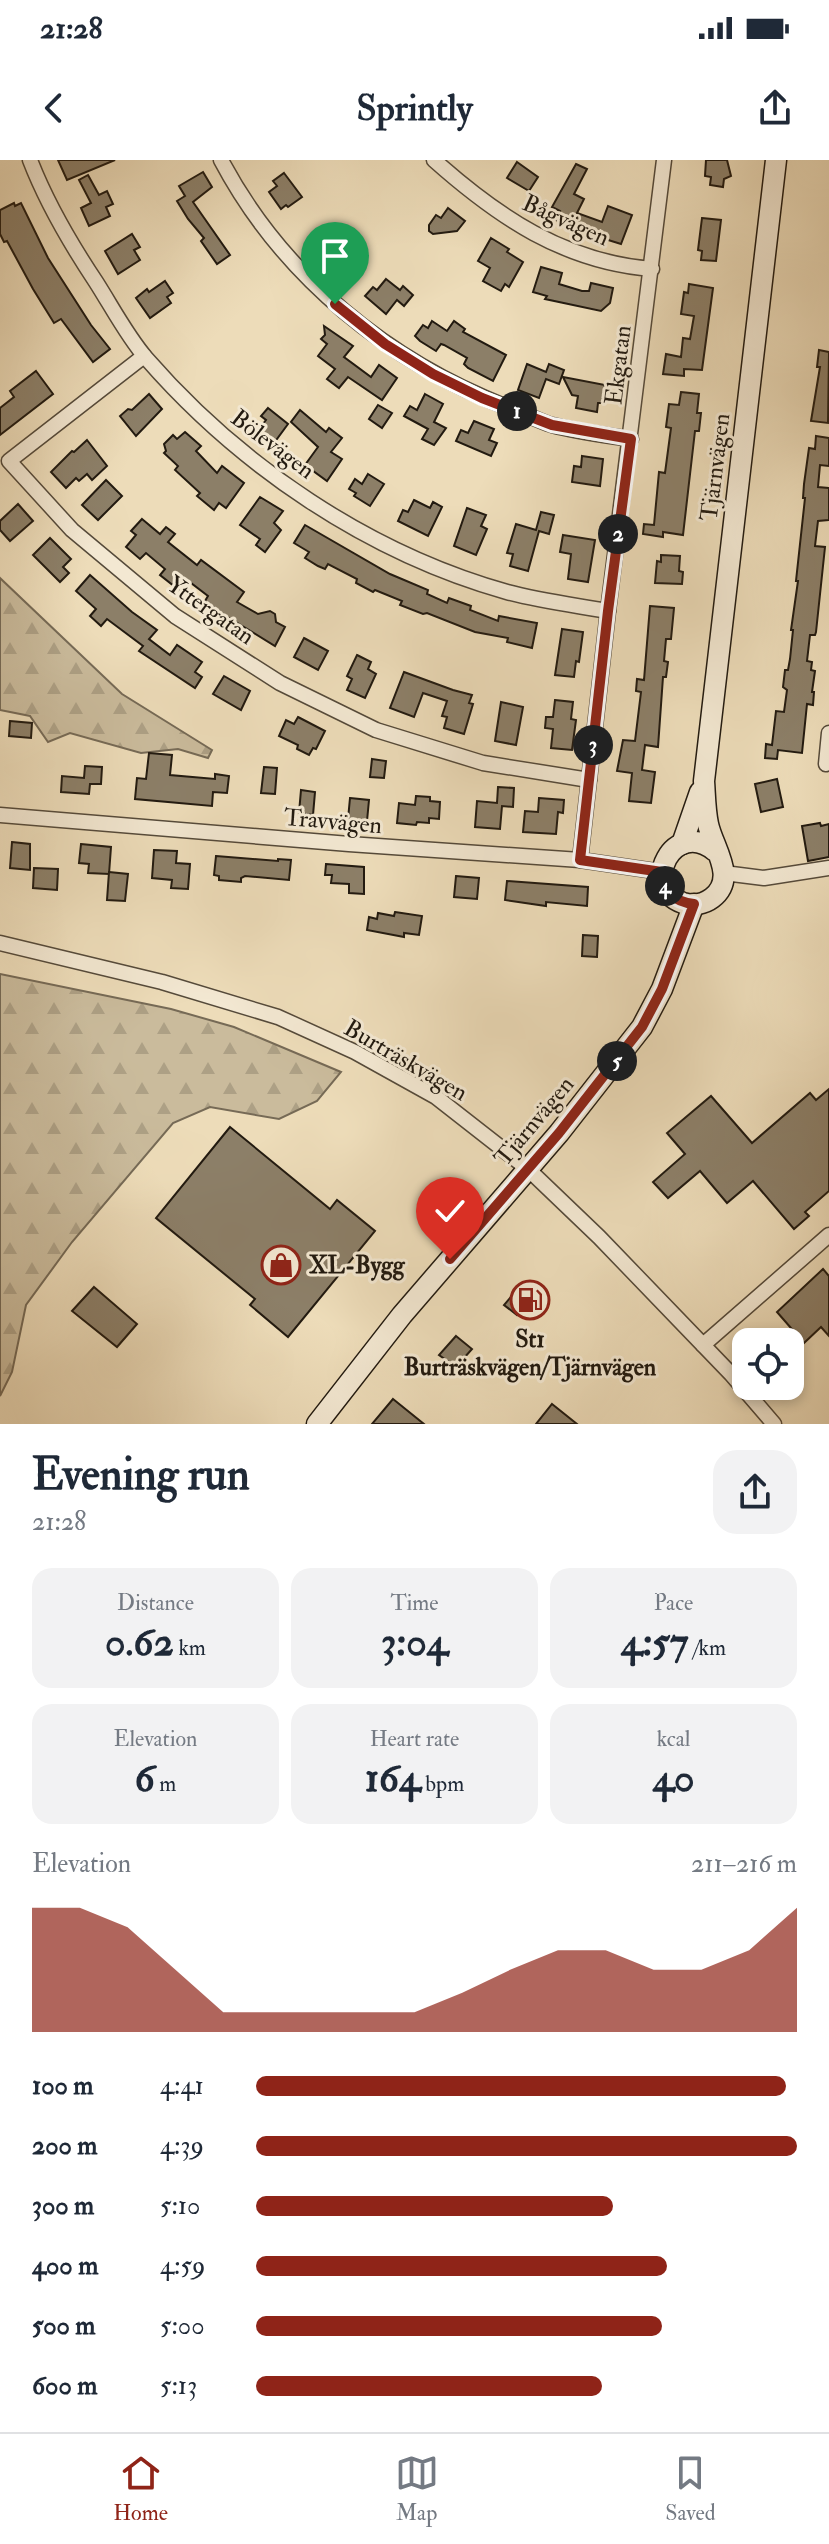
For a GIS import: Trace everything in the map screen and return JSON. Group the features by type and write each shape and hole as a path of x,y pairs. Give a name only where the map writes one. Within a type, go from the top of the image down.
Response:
{"street":[{"name":"Bölevägen","path":"30,160 42,192 77,253 144,356 206,421 263,467 341,520 436,567 507,592 608,611"},
{"path":"221,160 256,216 294,264 335,304 385,344 433,374 482,398 552,425 631,439"},
{"name":"Bågvägen","path":"434,160 506,217 547,241 601,262 652,269"},
{"name":"Ekgatan","path":"580,860 664,160"},
{"name":"Tjärnvägen","path":"715,851 708,827 704,781 776,160"},
{"name":"Yttergatan","path":"144,356 9,461 72,530 175,616 280,683 376,730 483,763 589,780"},
{"path":"826,764 829,733"},
{"name":"Tjärnvägen","path":"682,844 704,781"},
{"name":"Travvägen","path":"0,815 580,860 662,872"},
{"path":"700,842 715,851 724,873 717,894 705,902 694,904 681,902 672,896 666,888 662,872 666,857 682,844 700,842"},
{"path":"724,873 764,878 829,868"},
{"name":"Tjärnvägen","path":"317,1424 402,1315 596,1088 642,1027 662,989 694,904"},
{"name":"Burträskvägen","path":"0,943 162,982 278,1017 355,1052 436,1097 528,1169 599,1237 774,1424"},
{"path":"703,1345 827,1241"}],"green space":[{"path":"0,578 122,694 212,750 208,758 178,749 141,753 70,733 48,742 30,716 0,710"},
{"path":"0,974 171,1009 234,1027 341,1072 317,1101 279,1119 210,1107 173,1123 72,1242 26,1305 12,1372 0,1396"}],"building":[{"path":"58,160 115,160 67,180"},
{"path":"706,160 727,160 731,176 724,179 723,187 710,185 711,177 705,176"},
{"path":"517,162 538,177 529,191 507,178"},
{"path":"576,164 587,169 574,194 584,199 577,213 602,222 608,206 632,215 621,244 576,230 556,220 560,211 552,207"},
{"path":"203,172 212,187 193,202 230,255 217,264 201,241 204,238 177,201 185,196 179,186"},
{"path":"284,173 302,197 281,209 269,192 277,186 273,181"},
{"path":"88,175 99,195 107,191 113,204 106,207 110,216 89,226 81,208 91,203 79,180"},
{"path":"14,203 15,206 21,203 48,258 110,349 93,362 61,319 54,323 0,234 0,210"},
{"path":"448,208 465,221 457,231 433,234 429,231 429,225 436,215 441,218"},
{"path":"702,218 721,220 716,261 701,260 702,251 698,250"},
{"path":"132,234 140,247 134,250 140,260 118,274 105,251"},
{"path":"491,238 523,262 509,287 505,284 501,291 483,281 490,268 478,261"},
{"path":"541,267 562,273 559,284 582,291 589,291 591,283 613,288 610,303 601,311 545,299 547,296 533,292"},
{"path":"386,279 400,290 403,286 413,295 404,306 397,300 386,314 365,296 373,287 377,290"},
{"path":"165,281 173,293 167,297 171,303 150,318 136,298"},
{"path":"689,284 713,288 702,370 684,369 684,376 663,374 666,354 681,357 683,338 690,339 694,316 681,314 684,292 688,293"},
{"path":"432,321 447,331 454,321 465,329 463,332 506,355 493,381 468,368 464,364 467,358 444,345 441,344 436,351 420,341 415,336 423,325 428,328"},
{"path":"324,326 353,346 344,357 371,377 379,365 397,378 382,400 348,377 339,388 327,379 335,369 318,356 327,344 321,339 325,335"},
{"path":"819,350 829,352 828,423 811,421 820,367 817,367"},
{"path":"527,364 546,372 549,364 564,370 559,384 546,379 539,398 518,390"},
{"path":"36,371 53,394 0,435 0,408 14,397 10,391"},
{"path":"563,377 605,385 597,412 576,408 578,396 572,395"},
{"path":"681,392 699,394 697,413 701,413 699,431 695,431 683,535 663,532 663,537 643,534 644,524 654,525 659,472 665,473 671,428 666,427 669,404 679,405"},
{"path":"149,394 162,409 136,436 120,416 128,409 132,410"},
{"path":"425,394 443,404 434,422 446,428 434,445 422,439 428,429 404,416 410,406 417,410"},
{"path":"378,405 392,413 382,428 369,419"},
{"path":"268,408 288,424 274,443 258,430 266,420 261,416"},
{"path":"300,410 326,432 329,428 342,438 331,452 342,459 327,481 305,465 318,447 291,422"},
{"path":"474,421 494,429 489,440 497,443 491,456 456,441 461,430 468,433"},
{"path":"185,432 201,446 196,451 217,473 222,466 244,483 226,508 219,503 214,510 197,496 200,493 175,470 178,466 164,453 164,444 173,435 177,439"},
{"path":"816,436 829,438 829,466 820,465 818,487 829,488 829,520 818,521 815,546 825,547 816,632 810,635 807,661 812,662 811,670 815,671 813,705 807,704 802,753 778,750 777,759 765,758 766,744 772,745 776,711 784,712 787,690 783,687 793,630 804,484 809,448 815,449"},
{"path":"87,440 107,466 92,480 87,474 79,481 76,478 66,488 51,472"},
{"path":"582,456 603,459 600,486 572,482 574,466 581,467"},
{"path":"368,474 384,484 370,506 349,489 355,479 362,484"},
{"path":"106,480 122,496 98,520 82,505"},
{"path":"260,497 283,511 274,523 281,530 265,552 256,545 260,539 240,525"},
{"path":"414,500 430,508 433,502 442,507 428,536 398,521 403,510 408,512"},
{"path":"18,504 33,521 10,541 0,530 0,521"},
{"path":"467,508 486,515 481,526 487,529 476,555 454,546"},
{"path":"541,512 554,515 549,534 539,531 528,571 510,566 513,554 507,553 516,524 536,530"},
{"path":"142,519 160,534 166,527 175,534 168,542 197,565 201,560 244,592 237,602 258,614 270,611 275,614 276,622 285,627 275,646 205,601 208,596 187,580 179,590 160,575 165,569 146,553 140,559 126,547 136,535 131,531"},
{"path":"305,525 447,603 449,598 498,621 499,616 537,623 532,648 423,614 400,605 402,601 375,590 373,592 356,583 357,579 328,564 325,569 318,566 305,558 309,552 294,543"},
{"path":"563,535 595,540 588,582 568,579 571,554 560,552"},
{"path":"50,538 71,559 63,567 69,573 60,582 33,555"},
{"path":"661,555 680,556 682,584 655,583 657,561 661,562"},
{"path":"90,575 157,630 149,639 170,655 177,645 202,662 195,672 202,677 195,688 139,651 143,646 107,619 101,626 90,616 96,609 76,591"},
{"path":"650,606 674,608 671,639 666,639 664,661 668,662 666,677 663,677 658,747 645,745 642,770 655,772 651,803 629,801 632,773 617,771 623,740 635,741 641,692 636,691 637,679 644,680"},
{"path":"562,629 583,632 574,677 555,675"},
{"path":"304,638 328,651 318,670 294,657"},
{"path":"357,655 371,662 368,669 376,674 365,698 347,690 352,679 347,676"},
{"path":"404,672 472,695 469,703 473,704 464,734 444,728 447,717 442,716 447,701 423,693 414,717 390,708"},
{"path":"224,676 250,691 241,710 213,694"},
{"path":"555,700 573,702 571,719 576,720 572,750 551,748 553,729 545,728 546,717 553,717"},
{"path":"501,702 523,707 516,745 495,741"},
{"path":"298,717 325,731 316,749 313,748 309,755 297,749 298,745 279,736 286,720 294,724"},
{"path":"10,721 32,723 31,738 9,736"},
{"path":"149,753 172,755 170,775 215,779 215,774 229,776 227,793 213,792 212,806 135,799 137,778 146,779"},
{"path":"372,759 386,761 384,778 370,777"},
{"path":"85,766 102,767 101,784 90,784 89,794 61,792 62,776 84,778"},
{"path":"264,767 277,768 275,794 261,793"},
{"path":"777,779 783,807 761,812 755,784"},
{"path":"498,787 514,788 513,807 502,806 500,829 475,827 477,801 497,803"},
{"path":"301,790 315,792 313,815 299,813"},
{"path":"416,796 430,797 430,801 440,802 439,819 429,818 429,823 417,822 416,825 397,823 399,803 415,805"},
{"path":"350,798 369,800 367,821 348,819"},
{"path":"539,798 564,800 563,813 558,812 556,834 523,832 525,811 538,812"},
{"path":"820,823 821,826 829,824 829,857 808,861 802,826"},
{"path":"12,842 30,844 30,870 10,868"},
{"path":"81,844 111,847 109,874 88,873 89,864 79,863"},
{"path":"154,850 177,851 176,863 190,864 188,889 171,888 172,880 152,878"},
{"path":"216,856 291,860 289,880 245,876 241,882 219,880 219,876 214,875"},
{"path":"326,864 364,867 364,894 349,893 349,884 331,883 332,875 325,875"},
{"path":"34,868 58,869 57,890 33,888"},
{"path":"109,872 128,874 125,901 107,900"},
{"path":"456,876 479,878 477,899 454,897"},
{"path":"507,881 588,887 587,906 546,902 546,906 505,900"},
{"path":"395,912 422,916 419,935 404,933 404,937 367,930 369,917 377,919 378,913 394,916"},
{"path":"583,935 598,936 597,957 582,956"},
{"path":"829,1089 829,1191 805,1212 809,1216 794,1229 753,1181 727,1203 700,1171 668,1198 653,1182 685,1154 667,1133 711,1096 752,1143 810,1093 816,1100"},
{"name":"XL-Bygg","path":"230,1127 330,1209 337,1200 375,1231 288,1337 250,1305 255,1299 156,1218"},
{"path":"823,1269 829,1276 829,1336 821,1327 804,1343 804,1328 791,1328 777,1312"},
{"path":"522,1284 534,1294 517,1315 504,1305"},
{"path":"94,1287 137,1324 117,1347 72,1311"},
{"path":"456,1336 472,1349 456,1367 439,1355"},
{"path":"393,1399 424,1424 372,1424"},
{"path":"552,1404 577,1424 536,1424"}],"place":[{"name":"XL-Bygg","path":"281,1265"},
{"name":"St1 Burträskvägen/Tjärnvägen","path":"530,1300"}],"route":[{"path":"335,304 385,344 433,374 482,398 552,425 631,439 580,860 662,872 663,883 672,896 681,902 694,904 662,989 642,1027 559,1133 450,1259"}]}
